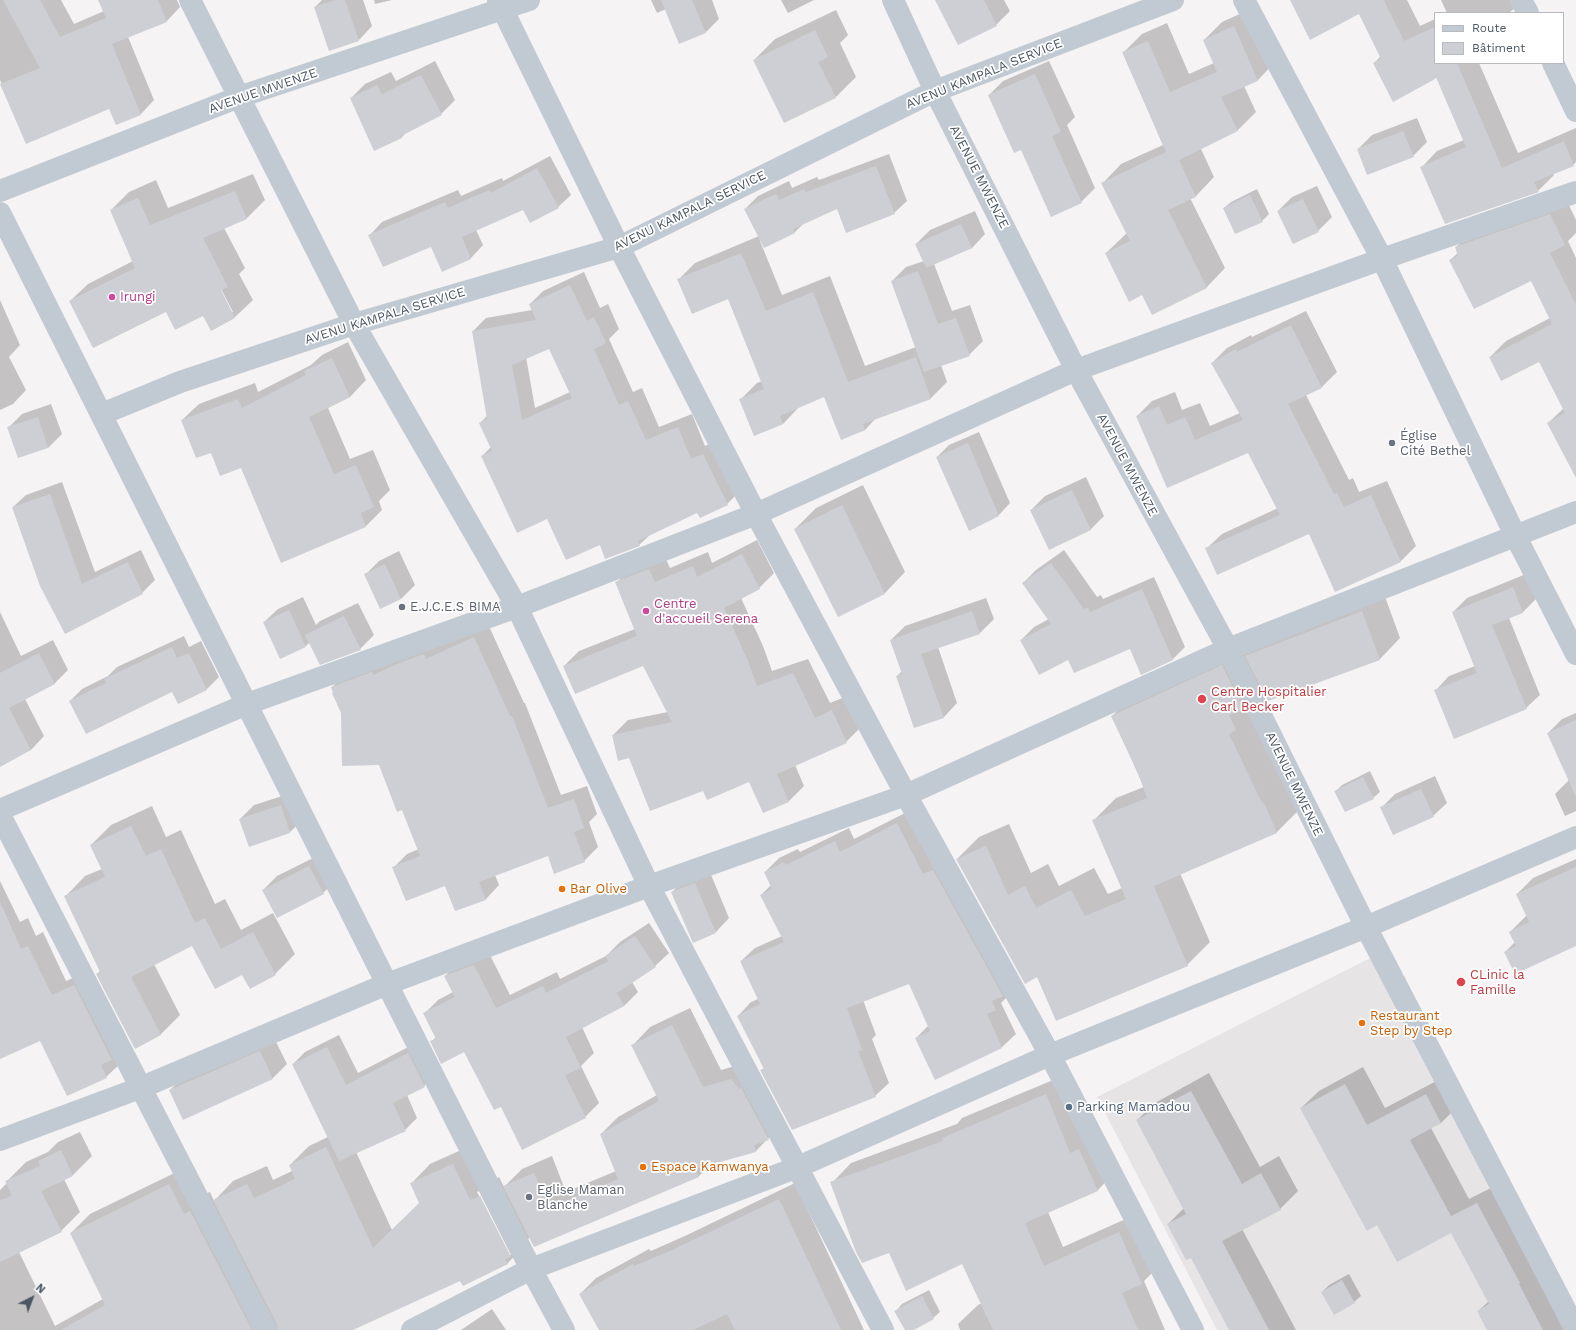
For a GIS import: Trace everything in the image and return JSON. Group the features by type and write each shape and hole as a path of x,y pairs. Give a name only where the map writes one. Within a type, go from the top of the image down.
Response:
{"street":[{"path":"190,0 354,324 517,607 649,886 883,1330"},
{"name":"AVENUE MWENZE","path":"0,191 239,97 501,4 529,0"},
{"name":"AVENUE MWENZE","path":"893,0 935,91 1076,370 1228,649 1366,927 1576,1330"},
{"name":"AVENU KAMPALA SERVICE","path":"102,414 180,382 354,324 619,247 935,91 1173,0"},
{"path":"1244,0 1382,259 1516,537 1576,654"},
{"path":"1522,0 1528,12"},
{"path":"501,4 619,247 756,514 906,795 1050,1055 1193,1330"},
{"path":"1553,64 1576,110"},
{"path":"0,810 247,704 517,607 756,514 1076,370 1382,259 1576,192"},
{"path":"0,213 387,984 531,1269 564,1330"},
{"path":"0,1140 140,1088 387,984 649,886 906,795 1228,649 1516,537 1576,512"},
{"path":"0,815 266,1330"},
{"path":"412,1330 531,1269 798,1167 1050,1055 1366,927 1576,837"}],"shaded area":[{"path":"1372,957 1564,1330 1217,1330 1097,1097"}],"building":[{"path":"3,0 40,0 60,37 106,18 98,0 158,0 167,22 112,44 141,115 116,125 109,109 26,144 0,84 40,68"},
{"path":"336,0 345,0 359,41 329,51 314,7"},
{"path":"661,0 692,0 706,33 679,44"},
{"path":"935,0 984,0 997,26 958,45"},
{"path":"1290,0 1385,0 1384,1 1404,41 1434,27 1434,64 1457,64 1502,168 1564,141 1574,166 1534,182 1539,192 1445,224 1420,167 1466,147 1435,75 1435,79 1393,102 1373,63 1381,59 1359,14 1310,40"},
{"path":"1234,26 1258,81 1221,97 1238,131 1179,160 1196,197 1168,210 1207,288 1152,315 1142,295 1129,302 1105,253 1130,241 1101,183 1166,152 1122,52 1148,41 1170,92 1217,72 1203,40"},
{"path":"815,30 828,57 818,62 836,98 784,123 753,60"},
{"path":"1035,74 1061,132 1052,136 1082,203 1051,217 1021,150 1014,153 988,95"},
{"path":"421,75 442,115 401,136 402,138 374,151 350,98 377,85 382,94"},
{"path":"1403,131 1414,157 1367,175 1357,149"},
{"path":"876,166 895,214 846,233 837,209 793,229 795,233 764,248 744,209 776,194 779,200 804,189 806,192"},
{"path":"537,168 559,208 530,223 523,210 462,237 471,259 442,272 431,247 383,267 368,235 445,202 448,208 489,190 491,193"},
{"path":"235,191 247,219 203,238 228,287 221,290 235,318 211,331 203,316 175,330 166,312 93,348 69,301 135,268 110,210 138,198 150,225"},
{"path":"1250,195 1263,222 1235,234 1223,208"},
{"path":"1303,199 1319,232 1293,244 1277,211"},
{"path":"1550,214 1565,245 1550,253 1576,305 1576,478 1547,423 1565,413 1539,362 1501,381 1489,357 1552,324 1531,281 1474,309 1449,260 1458,256 1455,247"},
{"path":"961,224 972,248 926,268 915,244"},
{"path":"741,253 766,311 813,292 848,382 916,357 931,399 863,424 865,430 841,440 824,397 780,416 783,424 754,436 739,399 764,389 728,299 692,314 677,279"},
{"path":"918,271 938,324 956,318 970,356 924,372 891,281"},
{"path":"570,285 587,321 594,317 606,343 594,349 619,405 628,401 646,440 678,427 691,459 703,454 728,505 700,518 697,513 638,541 640,546 605,559 600,545 566,560 547,519 517,533 481,456 492,451 479,423 487,419 472,331 536,320 529,304","holes":["549,349 572,398 522,420 512,365"]},
{"path":"1291,325 1322,388 1288,404 1334,494 1337,493 1344,507 1371,495 1401,562 1335,592 1309,534 1217,575 1205,548 1280,515 1248,453 1167,488 1136,416 1159,406 1167,425 1185,417 1195,440 1243,420 1211,363 1236,349 1237,352"},
{"path":"332,358 350,397 309,417 334,474 356,465 374,507 361,513 366,527 281,563 241,468 220,476 211,453 196,458 181,420 238,399 242,408 306,375 304,371"},
{"path":"38,417 48,448 18,458 7,427"},
{"path":"968,443 999,516 969,531 936,457"},
{"path":"1072,490 1091,530 1049,550 1030,510"},
{"path":"50,494 82,584 128,562 143,594 65,634 40,586 12,507"},
{"path":"842,505 885,594 838,617 794,529"},
{"path":"742,554 760,589 724,608 748,661 757,686 793,673 815,718 832,710 847,743 777,774 789,802 763,813 749,782 707,800 703,791 650,811 629,758 618,761 612,735 672,722 643,666 575,694 563,666 637,636 615,582 649,569 655,582 693,566 697,577"},
{"path":"1051,563 1084,609 1088,608 1090,612 1142,589 1173,660 1141,675 1130,649 1074,673 1068,660 1039,675 1020,640 1051,624 1022,583"},
{"path":"385,564 401,599 380,609 364,574"},
{"path":"1513,587 1523,613 1492,625 1527,709 1454,739 1434,690 1477,673 1452,612"},
{"path":"289,610 306,647 280,659 263,622"},
{"path":"972,611 980,634 921,654 944,718 914,728 896,676 902,674 890,640"},
{"path":"1362,611 1380,660 1268,701 1245,656"},
{"path":"344,616 361,650 320,665 305,635"},
{"path":"474,637 510,716 512,716 548,808 574,799 584,828 574,832 585,862 554,874 548,856 479,882 486,900 455,911 445,886 406,901 392,867 420,856 402,810 397,812 379,765 342,766 341,713 332,693 331,687 372,672 373,675 424,654 426,659"},
{"path":"172,647 177,658 189,653 207,690 178,704 172,692 86,734 69,701 106,683 104,679"},
{"path":"39,653 55,684 9,708 31,750 0,767 0,673"},
{"path":"1222,665 1244,710 1229,715 1236,730 1229,734 1262,803 1264,803 1277,833 1154,886 1188,966 1056,1021 1037,977 1025,984 956,859 986,846 1008,895 1025,886 1036,908 1071,890 1085,916 1126,899 1092,820 1147,798 1138,773 1111,716"},
{"path":"1576,720 1576,797 1547,733"},
{"path":"1363,777 1374,799 1345,812 1334,791"},
{"path":"1421,789 1434,817 1393,835 1380,807"},
{"path":"281,805 290,833 249,847 239,819"},
{"path":"897,823 923,874 933,870 1003,996 992,1001 996,1010 987,1014 1002,1048 935,1080 915,1038 930,1031 909,984 847,1008 862,1050 858,1051 876,1097 792,1130 760,1070 764,1069 737,1016 760,1004 740,961 784,942 760,895 772,889 764,872 784,862 786,865 835,841 840,852"},
{"path":"131,826 146,856 161,849 195,923 205,918 221,949 253,932 276,975 250,989 242,975 215,989 192,946 131,977 161,1035 135,1049 96,974 100,972 64,896 105,877 90,845"},
{"path":"309,866 324,894 277,918 262,890"},
{"path":"1576,867 1576,946 1515,974 1504,952 1516,946 1509,932 1529,922 1516,894"},
{"path":"695,883 716,933 693,943 671,892"},
{"path":"0,902 21,949 28,946 52,995 74,985 112,1060 101,1065 107,1078 67,1096 40,1041 0,1059"},
{"path":"635,936 656,967 617,993 624,1006 566,1037 581,1068 565,1075 586,1118 522,1150 501,1107 494,1110 464,1052 441,1064 430,1041 436,1039 423,1013 455,997 444,976 474,965 496,1008 543,986 546,993 609,961 605,956"},
{"path":"672,1025 703,1087 731,1079 739,1089 741,1088 769,1140 754,1145 756,1152 695,1169 699,1177 534,1247 503,1186 534,1173 549,1208 618,1179 600,1134 659,1101 631,1045"},
{"path":"327,1047 346,1085 408,1053 425,1087 393,1103 406,1131 339,1161 292,1064"},
{"path":"260,1051 273,1079 183,1120 169,1090"},
{"path":"1345,1084 1367,1125 1426,1094 1441,1123 1410,1140 1451,1216 1477,1203 1520,1283 1519,1284 1543,1330 1487,1330 1477,1311 1489,1304 1451,1233 1397,1262 1377,1225 1367,1231 1300,1108"},
{"path":"1191,1091 1242,1184 1261,1173 1281,1210 1222,1241 1269,1330 1229,1330 1191,1258 1186,1260 1167,1224 1186,1214 1136,1120"},
{"path":"1046,1094 1070,1153 1079,1149 1098,1191 1025,1223 1044,1266 1119,1232 1142,1284 1122,1293 1138,1330 993,1330 962,1264 906,1291 889,1253 862,1263 856,1252 830,1182 943,1141 942,1138"},
{"path":"326,1147 373,1248 419,1203 410,1183 453,1164 470,1200 480,1196 511,1257 505,1259 508,1264 463,1286 460,1281 353,1330 278,1330 277,1324 213,1200 247,1184 254,1198 295,1179 289,1165"},
{"path":"61,1150 73,1176 41,1191 62,1232 0,1262 0,1200 12,1196 5,1181 40,1166 38,1161"},
{"path":"169,1184 184,1214 190,1211 252,1330 61,1330 105,1305 70,1233"},
{"path":"779,1199 841,1330 735,1330 727,1314 693,1330 599,1330 579,1294 633,1264 634,1266 670,1251"},
{"path":"1342,1280 1355,1303 1334,1315 1321,1292"},
{"path":"922,1296 934,1319 914,1330 905,1330 894,1311"}],"place":[{"name":"Irungi","path":"112,297"},
{"name":"Église Cité Bethel","path":"1392,443"},
{"name":"E.J.C.E.S BIMA","path":"402,607"},
{"name":"Centre d'accueil Serena","path":"646,611"},
{"name":"Centre Hospitalier Carl Becker","path":"1202,699"},
{"name":"Bar Olive","path":"562,889"},
{"name":"CLinic la Famille","path":"1461,982"},
{"name":"Restaurant Step by Step","path":"1362,1023"},
{"name":"Parking Mamadou","path":"1069,1107"},
{"name":"Espace Kamwanya","path":"643,1167"},
{"name":"Eglise Maman Blanche","path":"529,1197"}]}
